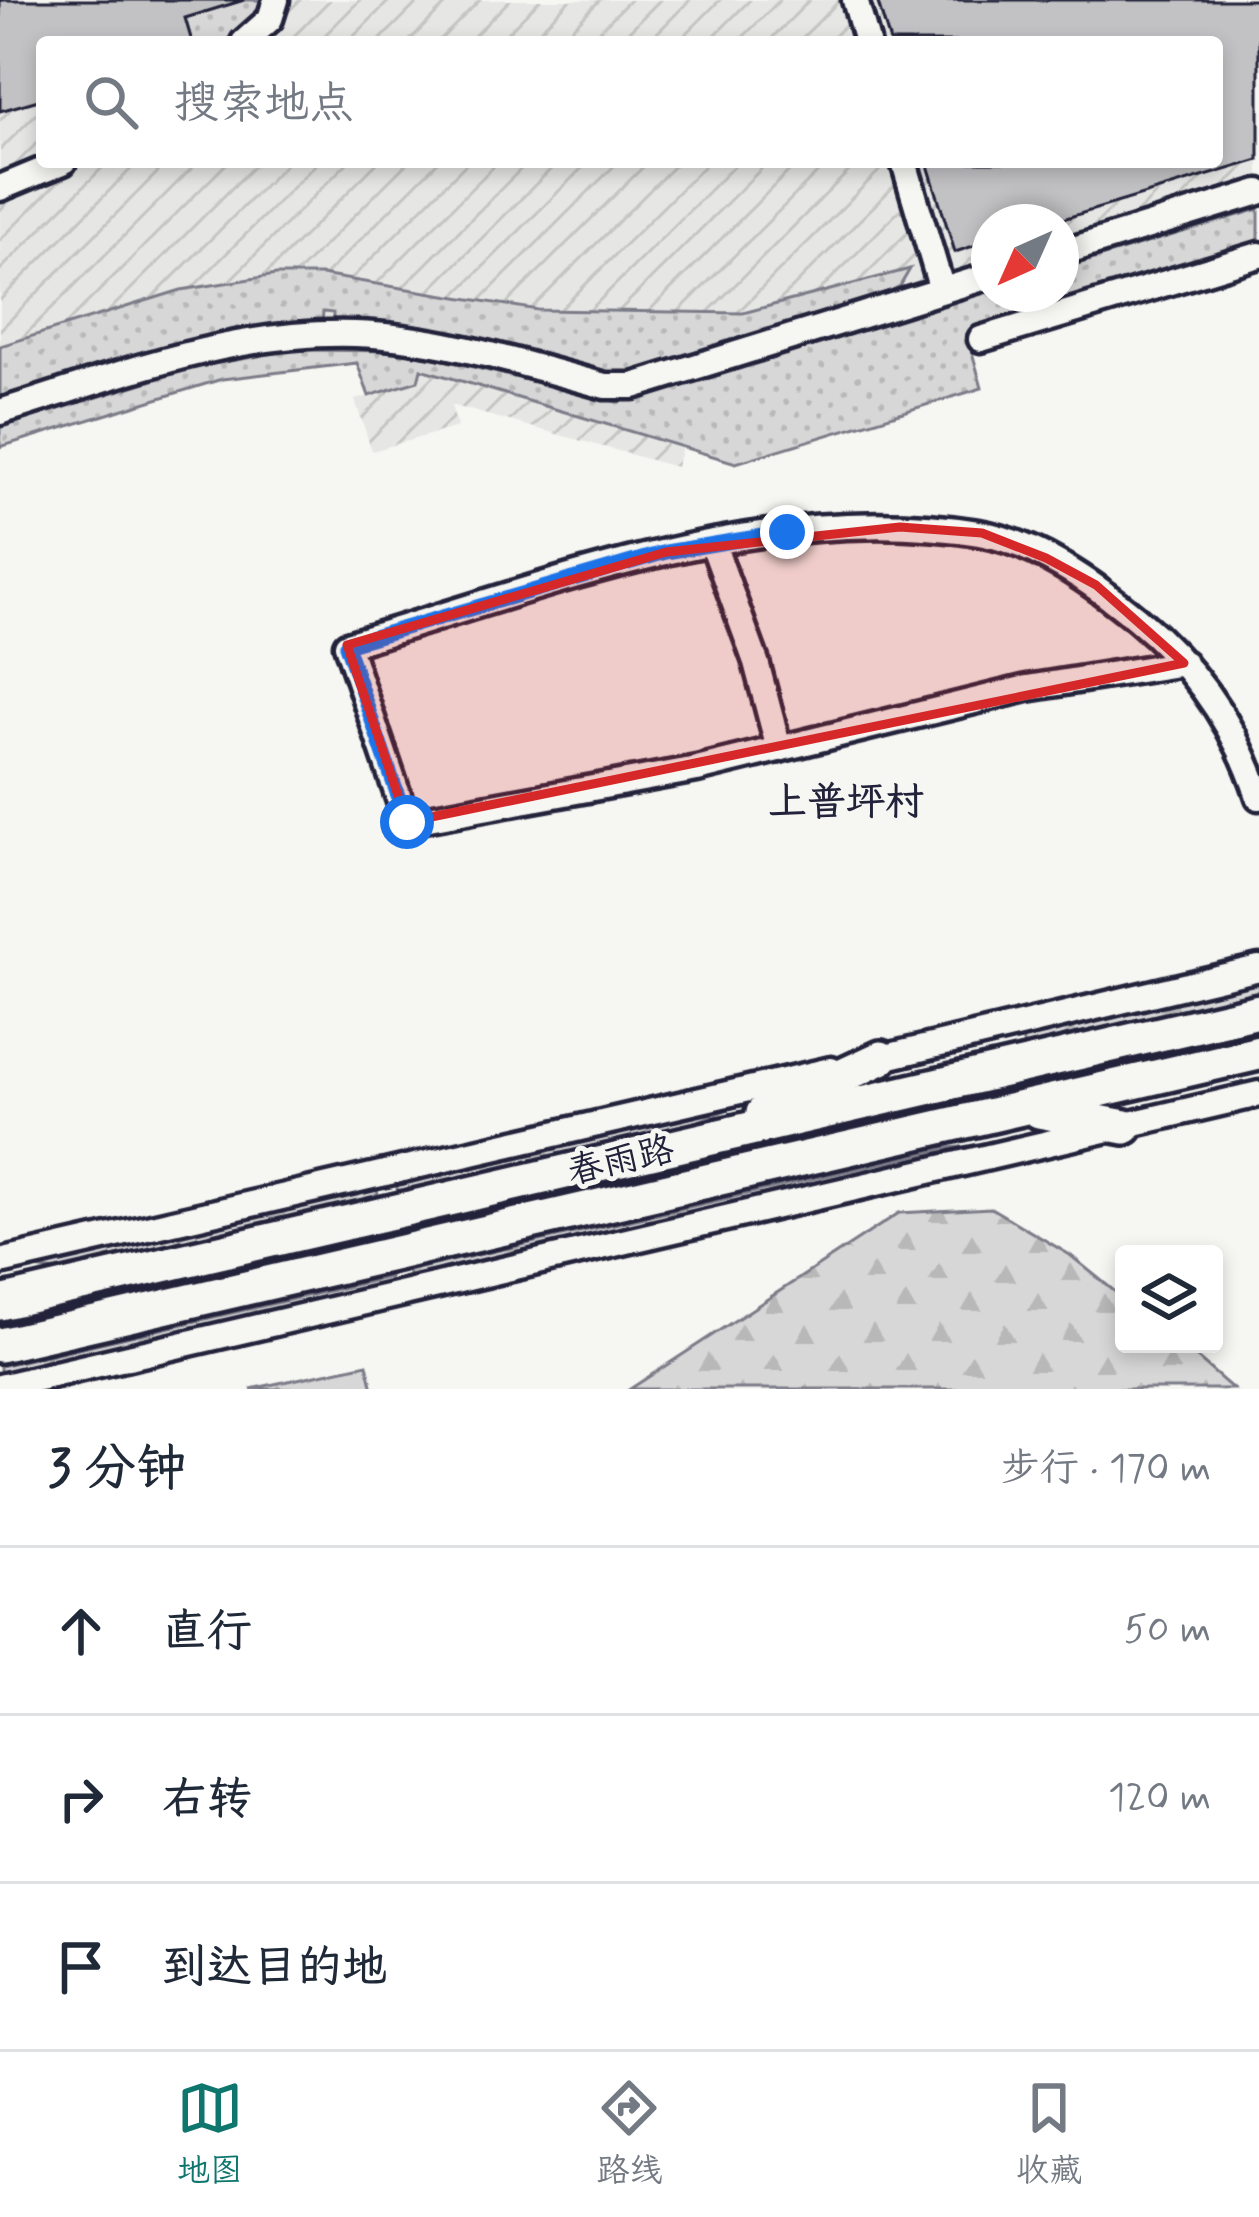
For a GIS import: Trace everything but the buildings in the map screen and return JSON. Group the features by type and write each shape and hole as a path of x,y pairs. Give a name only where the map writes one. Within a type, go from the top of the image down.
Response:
{"main road":[{"name":"春雨路","path":"0,1303 1259,1011"},
{"name":"春雨路","path":"0,1346 1259,1052"},
{"path":"698,1143 881,1058"},
{"path":"1026,1108 1125,1127"},
{"path":"0,1282 68,1289"}],"street":[{"path":"251,36 270,19 276,0"},
{"path":"855,0 865,36"},
{"path":"0,188 48,168"},
{"path":"906,168 942,290"},
{"path":"1079,247 1259,192"},
{"path":"981,339 1259,255"},
{"path":"0,412 217,347 319,334 431,342 605,386 633,386 971,281"},
{"path":"1184,663 1027,688 779,749 407,822 346,645 666,552 787,532 877,528 982,533 1096,585 1184,663 1208,690 1259,797"},
{"path":"713,544 756,662 779,749"},
{"path":"0,1262 1259,968"},
{"path":"0,1387 1259,1094"}],"highlighted area":[{"path":"900,527 982,533 1046,558 1096,585 1184,663 407,822 347,645 666,552"}],"shaded area":[{"path":"0,0 1259,0 1259,246 1079,300 1079,204 971,204 971,312 1040,312 967,334 982,388 736,463 682,447 676,467 451,405 457,427 372,451 355,400 369,396 357,364 222,379 0,447"}],"green space":[{"path":"244,0 266,0 263,13 239,36 190,36 185,18"},
{"path":"1259,209 1259,246 1079,300 1079,264"},
{"path":"910,269 900,286 881,296 631,372 599,372 417,327 333,322 333,313 323,312 322,322 237,328 0,398 0,346 181,290 276,275 321,275 538,310 743,313"},
{"path":"971,296 971,312 1040,312 967,334 982,388 736,463 421,369 418,381 369,396 357,363 222,379 0,447 0,427 195,367 293,350 407,351 617,402"},
{"path":"1259,977 1259,992 1024,1047 1021,1034"},
{"path":"754,1099 676,1130 399,1194 395,1181"},
{"path":"1003,1143 411,1284 408,1271 948,1148"},
{"path":"376,1185 379,1199 57,1271 19,1266"},
{"path":"991,1208 1070,1255 1115,1292 1115,1353 1191,1353 1233,1389 630,1389 899,1213"},
{"path":"389,1277 392,1289 0,1378 0,1366"},
{"path":"367,1364 373,1389 251,1389"}],"district":[{"name":"上普坪村","path":"846,803"}],"route":[{"path":"407,822 346,645 666,552 787,532"}]}
